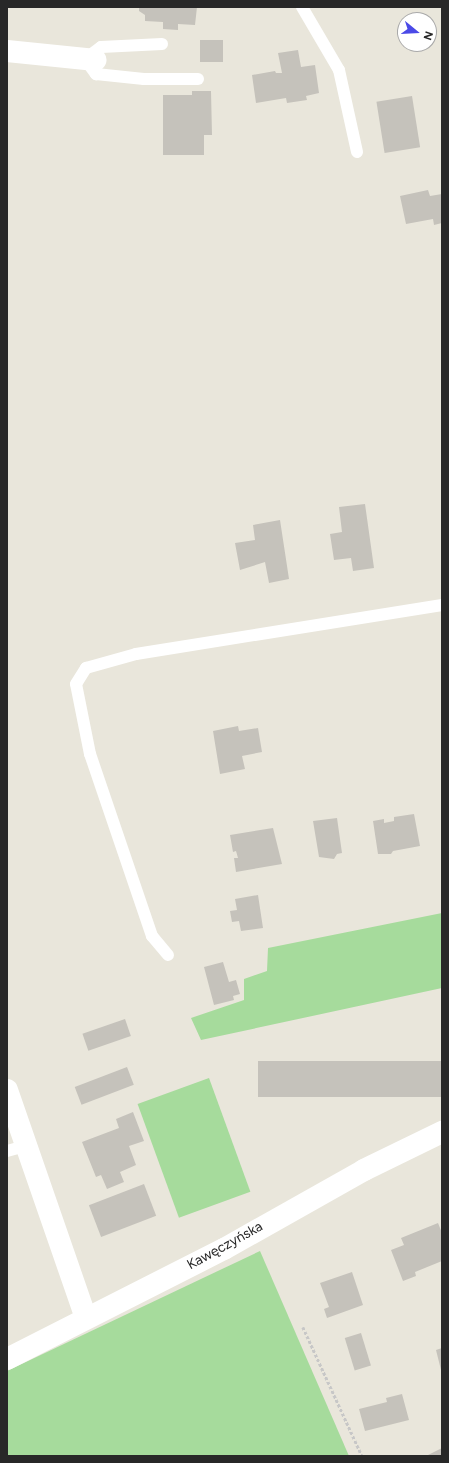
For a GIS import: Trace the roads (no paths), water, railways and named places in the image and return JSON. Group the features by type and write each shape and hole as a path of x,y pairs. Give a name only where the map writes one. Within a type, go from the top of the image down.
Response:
{"street":[{"path":"7,51 91,59"},
{"path":"7,1090 17,1148 86,1318"},
{"name":"Kawęczyńska","path":"7,1359 224,1249 404,1150 442,1132"}],"lane":[{"path":"302,7 339,70 358,152"},
{"path":"162,44 100,47 91,59 96,74 144,79 198,79"},
{"path":"168,955 152,936 90,754 76,684 86,668 136,654 442,605"}]}
